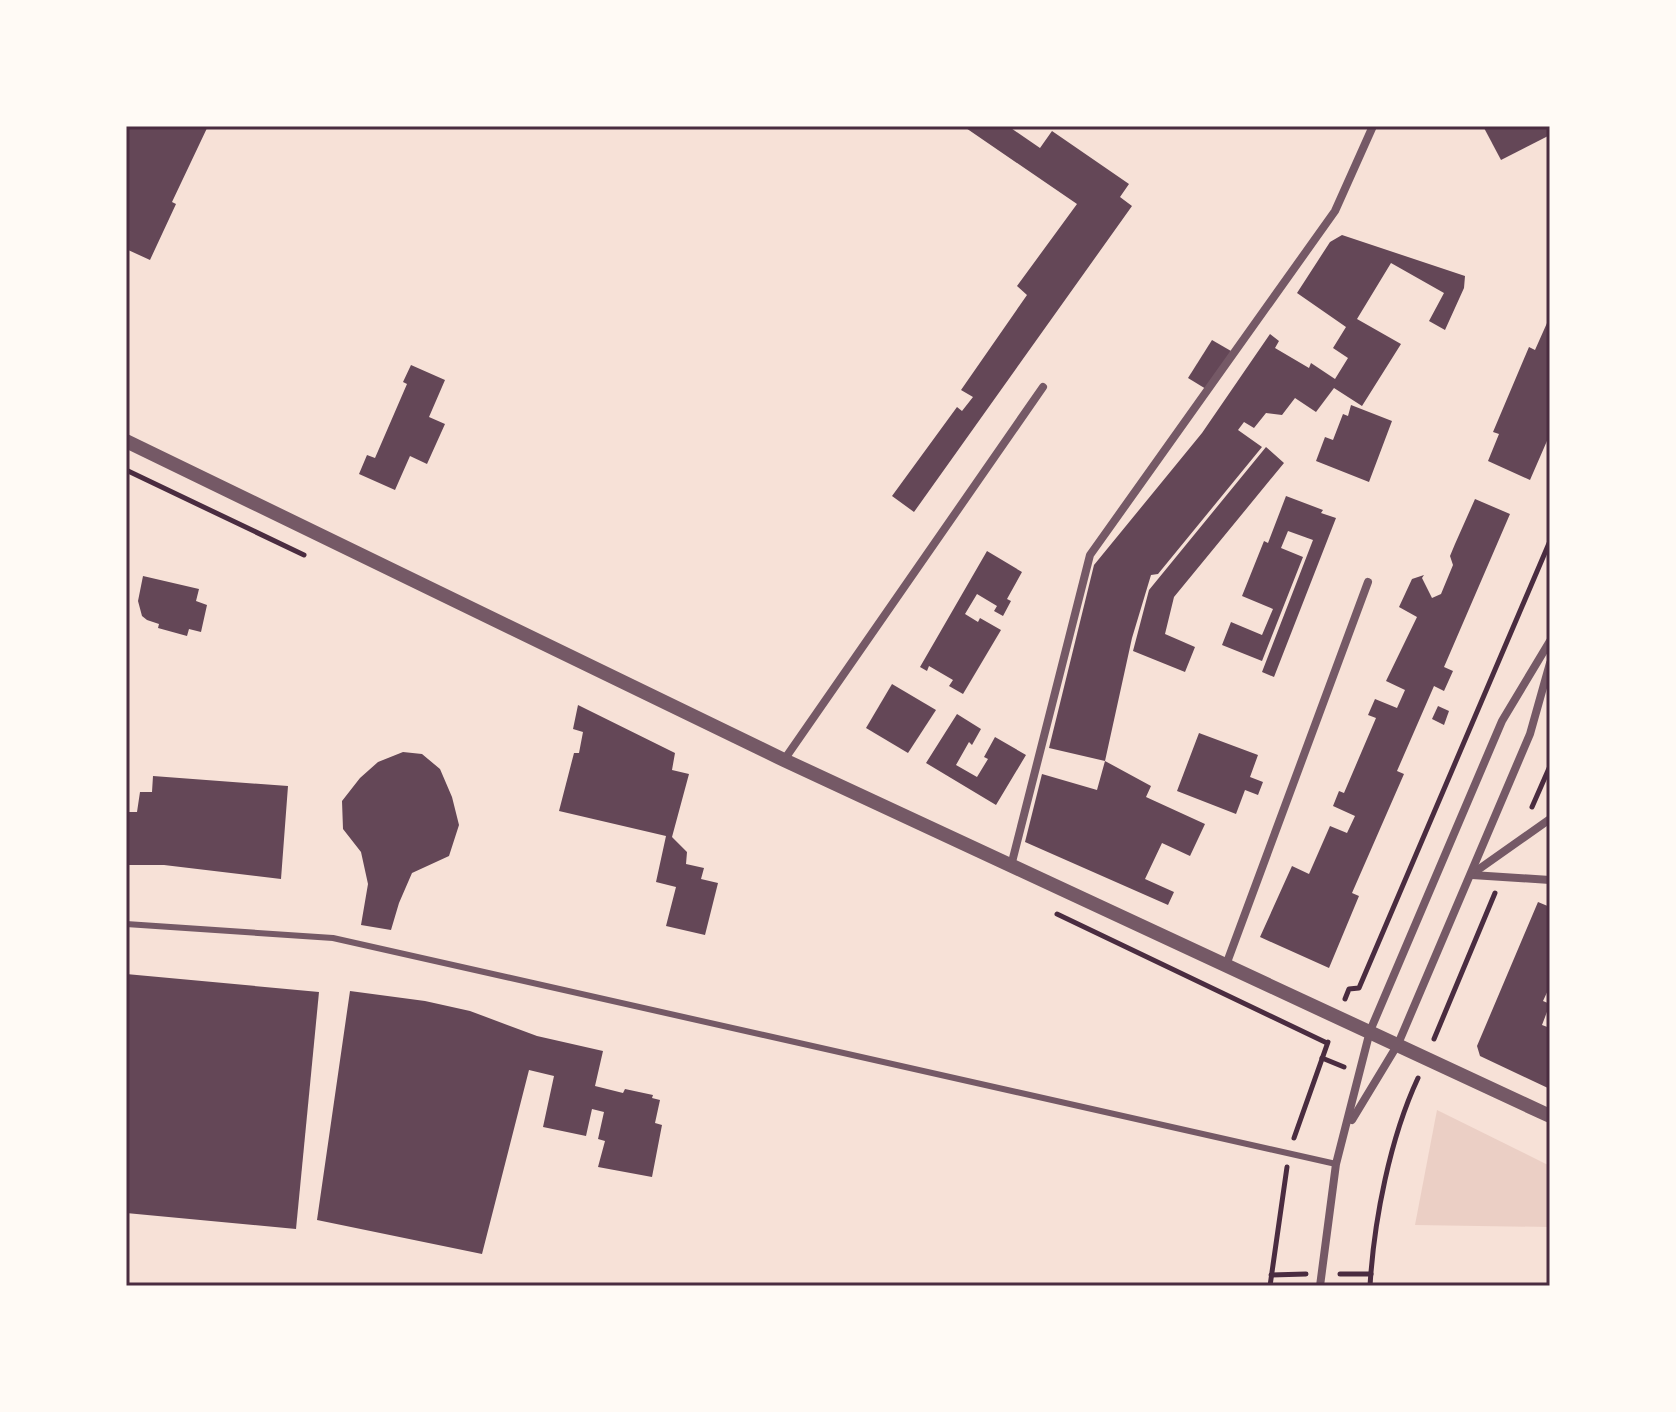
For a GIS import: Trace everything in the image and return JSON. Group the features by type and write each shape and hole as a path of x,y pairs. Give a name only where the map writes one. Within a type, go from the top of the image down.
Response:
{"street":[{"path":"1011,866 1090,555 1335,211 1373,126"},
{"path":"784,760 1043,387"},
{"path":"126,441 784,760 1550,1116"},
{"path":"1226,965 1368,582"},
{"path":"1320,1286 1336,1164 1370,1031 1502,721 1550,641"},
{"path":"1347,1127 1398,1044 1530,734 1550,663"},
{"path":"1471,875 1550,819"},
{"path":"1471,875 1550,880"}],"lane":[{"path":"126,924 333,938 1336,1164"}],"path":[{"path":"1270,1286 1290,1153 1338,1016 1349,989 1359,988 1550,541"},
{"path":"1518,840 1550,766"},
{"path":"1370,1286 1385,1173 1410,1094 1503,875"}],"shaded area":[{"path":"1437,1110 1550,1166 1550,1227 1415,1225"}],"building":[{"path":"126,126 208,126 172,202 176,204 150,260 126,249"},
{"path":"963,126 1008,126 1040,148 1052,131 1129,184 1120,197 1132,206 914,512 892,496 957,407 962,411 973,397 961,390 1027,295 1017,286 1077,204"},
{"path":"1483,126 1550,126 1550,135 1501,160"},
{"path":"1342,235 1465,276 1464,288 1445,330 1429,321 1444,293 1391,263 1357,319 1401,344 1362,406 1334,388 1316,412 1295,398 1282,415 1266,413 1254,428 1244,422 1238,430 1262,447 1158,574 1151,575 1132,638 1105,761 1049,748 1094,565 1202,433 1270,334 1279,341 1275,348 1309,368 1311,363 1335,379 1348,358 1333,348 1346,327 1297,293 1330,242"},
{"path":"1547,323 1550,324 1550,434 1530,480 1488,461 1499,434 1493,432 1529,347 1535,350"},
{"path":"1212,340 1231,351 1206,389 1188,378"},
{"path":"411,365 445,380 429,417 445,424 427,464 410,456 395,490 359,474 367,455 375,458 407,384 403,382"},
{"path":"1351,405 1392,421 1369,482 1316,461 1325,437 1333,440 1343,414 1348,416"},
{"path":"1266,447 1284,463 1174,597 1165,634 1195,647 1185,672 1133,651 1149,590"},
{"path":"1286,496 1336,518 1274,677 1262,672 1313,540 1288,531 1281,548 1303,557 1262,661 1222,645 1231,622 1262,635 1273,609 1242,596 1264,541 1268,543"},
{"path":"1475,499 1510,514 1444,667 1453,671 1444,691 1434,686 1397,771 1404,774 1352,893 1359,896 1329,968 1260,937 1292,866 1309,874 1330,826 1347,833 1355,816 1333,806 1339,791 1344,793 1376,718 1368,715 1375,699 1397,708 1405,690 1386,681 1417,617 1399,607 1412,579 1424,575 1422,578 1432,598 1441,594 1453,565 1450,556"},
{"path":"987,551 1022,572 1007,599 1011,601 1003,616 994,611 997,606 977,594 965,614 978,622 980,618 1001,630 963,694 949,686 953,680 929,666 927,671 920,667"},
{"path":"143,576 199,589 196,601 207,605 201,632 189,629 187,636 158,628 159,624 142,616 138,601"},
{"path":"892,684 936,710 908,753 866,728"},
{"path":"578,705 675,753 672,770 689,774 672,837 687,852 686,864 704,868 701,879 718,883 705,935 666,926 676,887 656,882 666,836 559,811 574,753 579,753 583,732 573,729"},
{"path":"1438,706 1449,711 1444,725 1432,719"},
{"path":"957,714 981,729 972,745 969,742 956,765 977,777 988,759 984,757 995,737 1026,755 996,805 926,763"},
{"path":"1199,733 1258,755 1250,777 1263,782 1258,795 1245,790 1236,814 1177,791"},
{"path":"403,752 422,754 440,769 459,825 449,856 412,873 391,930 361,925 368,884 361,852 343,829 342,801 378,762"},
{"path":"1105,761 1151,786 1146,797 1205,824 1190,856 1162,843 1145,879 1174,892 1168,905 1025,842 1042,774 1097,790"},
{"path":"153,776 288,786 281,879 164,865 126,865 126,812 137,812 140,792 152,792"},
{"path":"1538,902 1550,907 1550,986 1543,1001 1550,1004 1542,1025 1550,1028 1550,1089 1480,1056 1477,1046"},
{"path":"126,974 319,992 296,1229 126,1213"},
{"path":"350,991 425,1001 470,1011 537,1036 603,1051 595,1086 623,1093 625,1089 653,1095 652,1098 660,1100 655,1123 662,1125 652,1177 598,1167 605,1141 598,1139 604,1112 592,1109 586,1136 543,1127 554,1076 529,1070 482,1254 317,1220"}]}
